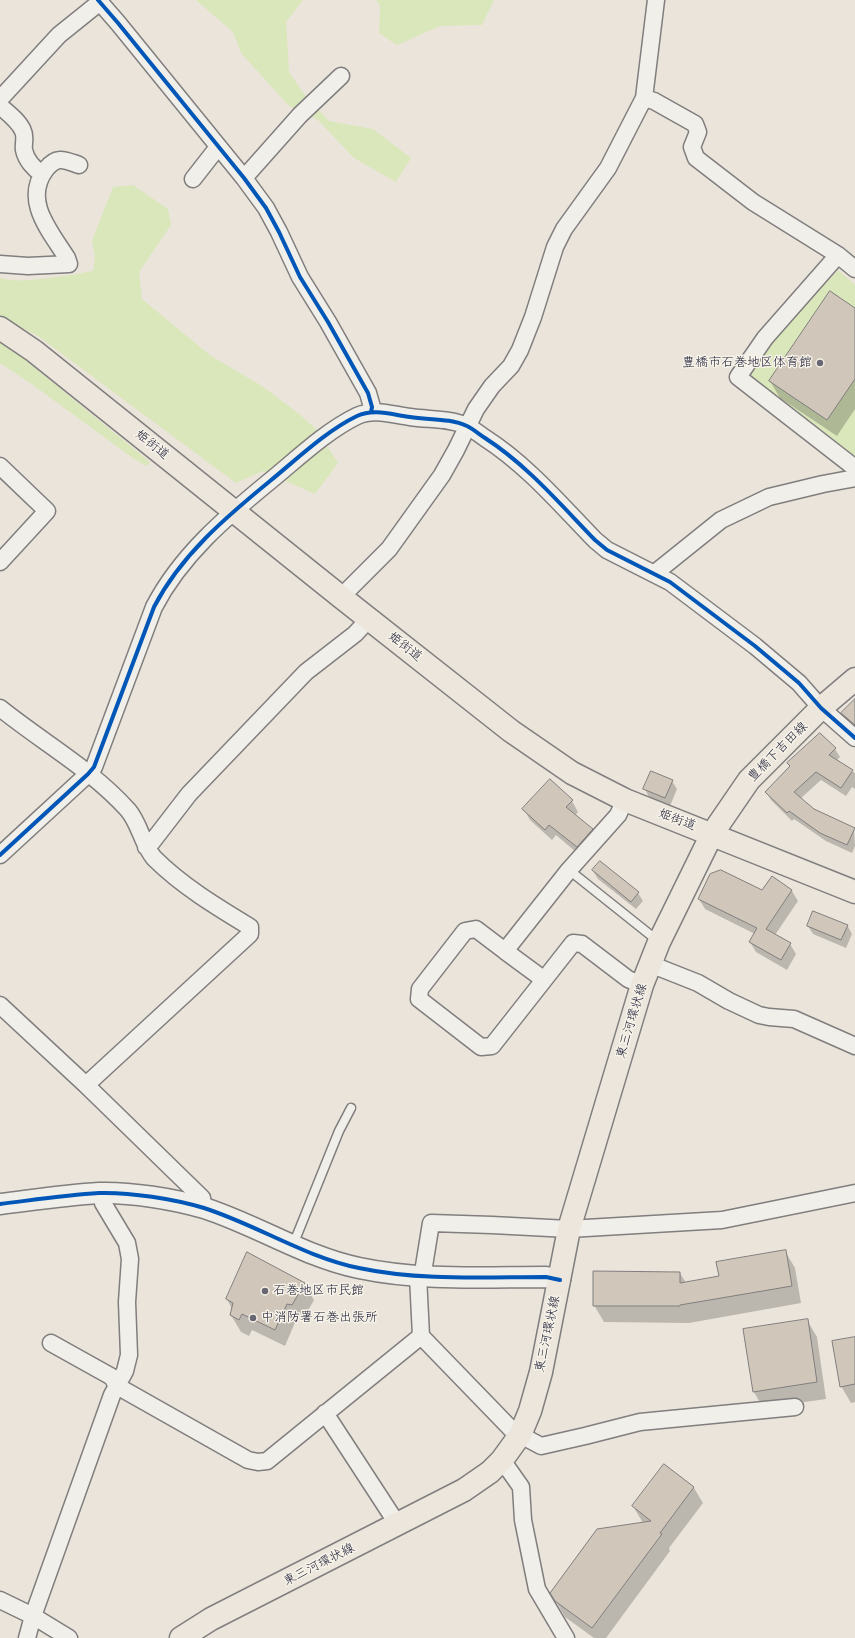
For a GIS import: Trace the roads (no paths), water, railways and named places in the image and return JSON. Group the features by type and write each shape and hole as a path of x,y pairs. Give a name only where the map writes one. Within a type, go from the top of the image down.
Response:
{"main road":[{"name":"姫街道","path":"0,328 34,351 511,731 572,773 626,800 855,892"},
{"name":"豊橋下吉田線","path":"712,834 749,780 822,708 855,679"},
{"name":"東三河環状線","path":"181,1638 211,1619 464,1490 490,1472 502,1460 520,1435 530,1411 541,1372 569,1229 642,985 659,942 712,834"}],"street":[{"path":"341,597 389,549 442,475 476,409 492,386 511,366 520,350 533,318 555,247 564,229 608,168 644,98 656,0"},
{"path":"0,99 59,36 99,1 244,178 266,208 300,277 328,322 368,393 372,407 371,412"},
{"path":"244,178 300,115 341,76"},
{"path":"644,98 654,101 695,124 698,132 692,147 696,158 754,202 838,256 855,270"},
{"path":"0,106 18,123 24,132 24,150 27,158 35,170 42,174"},
{"path":"192,179 218,147"},
{"path":"0,264 28,266 69,264 67,258 43,219 37,204 36,193 42,174 51,162 62,159 79,165"},
{"path":"838,256 764,338 738,377 855,468"},
{"path":"0,855 94,767 154,607 164,587 210,532 233,510 325,436 357,416 371,412 449,421 466,426 496,445 526,468 595,540 607,550 655,573 670,582 755,646 800,683 822,708 855,738"},
{"path":"0,466 47,511 0,562"},
{"path":"655,573 722,520 769,497 855,478"},
{"path":"146,847 152,842 189,794 306,672 355,634 369,619"},
{"path":"0,708 80,766 128,811 138,826 146,847 154,858 188,887 212,904 250,927 250,934 86,1085"},
{"path":"505,951 569,870 618,815 626,800"},
{"path":"543,979 476,929 465,931 420,989 420,999 481,1047 492,1046 543,979 573,943 582,944 628,979 642,985"},
{"path":"650,964 698,983 729,1001 759,1014 769,1017 794,1019 855,1046"},
{"path":"0,1005 86,1085 202,1198 204,1208"},
{"path":"27,1638 33,1616 112,1395 125,1372 129,1355 127,1302 130,1259 127,1243 103,1203 101,1193"},
{"path":"0,1204 101,1193 170,1200 204,1208 315,1254 357,1268 388,1274 421,1276 546,1277 560,1280"},
{"path":"795,1407 640,1422 541,1446 513,1431 421,1336 421,1276 431,1224 492,1225 569,1229 722,1220 855,1193"},
{"path":"51,1343 112,1376 117,1386 248,1460 258,1462 267,1461 325,1412 421,1336"},
{"path":"325,1412 398,1524"},
{"path":"502,1460 522,1486 523,1520 538,1589 566,1638"},
{"path":"0,1600 33,1616 69,1638"}],"lane":[{"path":"569,870 659,942"},
{"path":"293,1244 338,1131 351,1108"}],"place":[{"name":"豊橋市石巻地区体育館","path":"820,363"},
{"name":"石巻地区市民館","path":"265,1291"},
{"name":"中消防署石巻出張所","path":"253,1318"}]}
